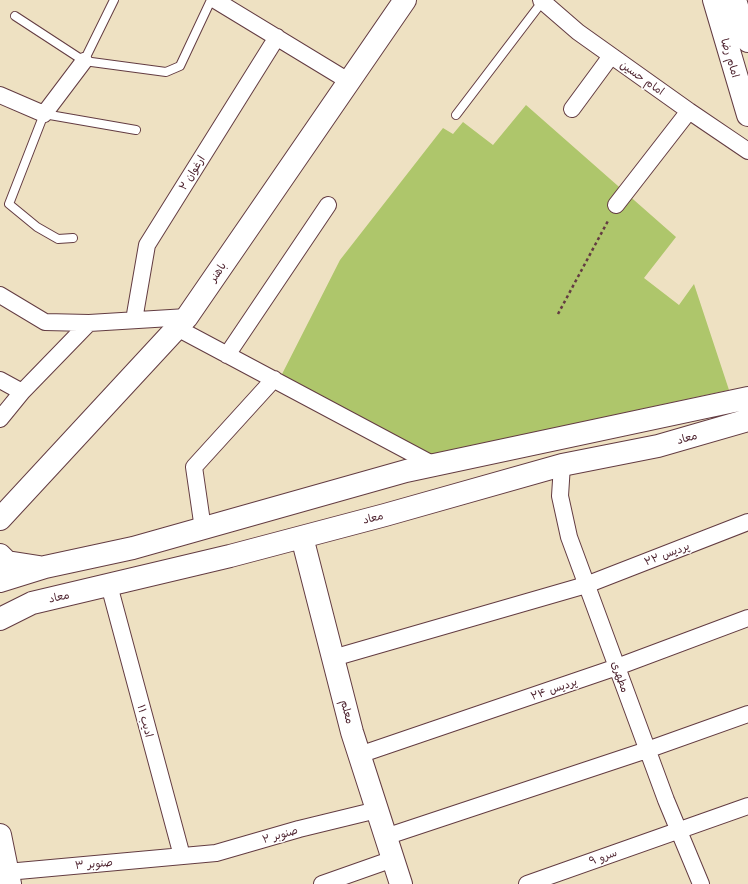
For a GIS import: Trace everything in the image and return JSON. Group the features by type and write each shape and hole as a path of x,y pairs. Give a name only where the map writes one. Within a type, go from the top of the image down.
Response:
{"main road":[{"name":"باهنر","path":"0,519 182,323 350,82 405,0"},
{"name":"امام رضا","path":"714,0 748,115"},
{"name":"امام رضا","path":"735,0 748,41"},
{"path":"0,581 45,568 133,548 406,471 748,398"},
{"name":"معاد","path":"0,619 32,603 302,537 562,465 658,446 748,420"},
{"name":"معلم","path":"302,537 359,755 400,884"},
{"path":"0,555 7,562 45,568"},
{"path":"0,835 8,878"}],"street":[{"path":"215,0 350,82"},
{"name":"امام حسین","path":"542,1 578,32 748,151"},
{"name":"ارغوان ۲","path":"134,320 147,245 277,37"},
{"path":"572,109 611,56"},
{"path":"0,95 44,114 84,61"},
{"path":"616,205 689,111"},
{"path":"227,354 328,206"},
{"path":"0,295 45,322 89,323 134,320 182,323 227,354 434,465"},
{"path":"0,419 22,392 89,323"},
{"path":"203,529 194,468 274,379"},
{"path":"0,380 22,392"},
{"name":"مطهری","path":"562,465 560,496 569,537 647,750 701,884"},
{"name":"پردیس ۲۲","path":"333,658 586,585 748,522"},
{"name":"ادیب ۱۱","path":"109,585 182,856"},
{"name":"پردیس ۲۴","path":"359,755 617,667 748,618"},
{"path":"385,837 647,750 748,714"},
{"name":"سرو ۹","path":"527,884 748,806"},
{"name":"صنوبر ۲","path":"182,856 216,853 377,810"},
{"name":"صنوبر ۳","path":"8,878 182,856"},
{"path":"322,884 393,859"}],"lane":[{"path":"84,61 114,0"},
{"path":"15,16 84,61 166,72 180,66 211,0"},
{"path":"456,115 542,1"},
{"path":"73,238 58,240 9,204 44,114 136,130"}],"path":[{"path":"558,314 616,205"}],"green space":[{"path":"526,105 676,237 644,278 679,305 694,284 729,390 429,455 279,380 340,260 443,128 453,134 463,122 493,145"}]}
